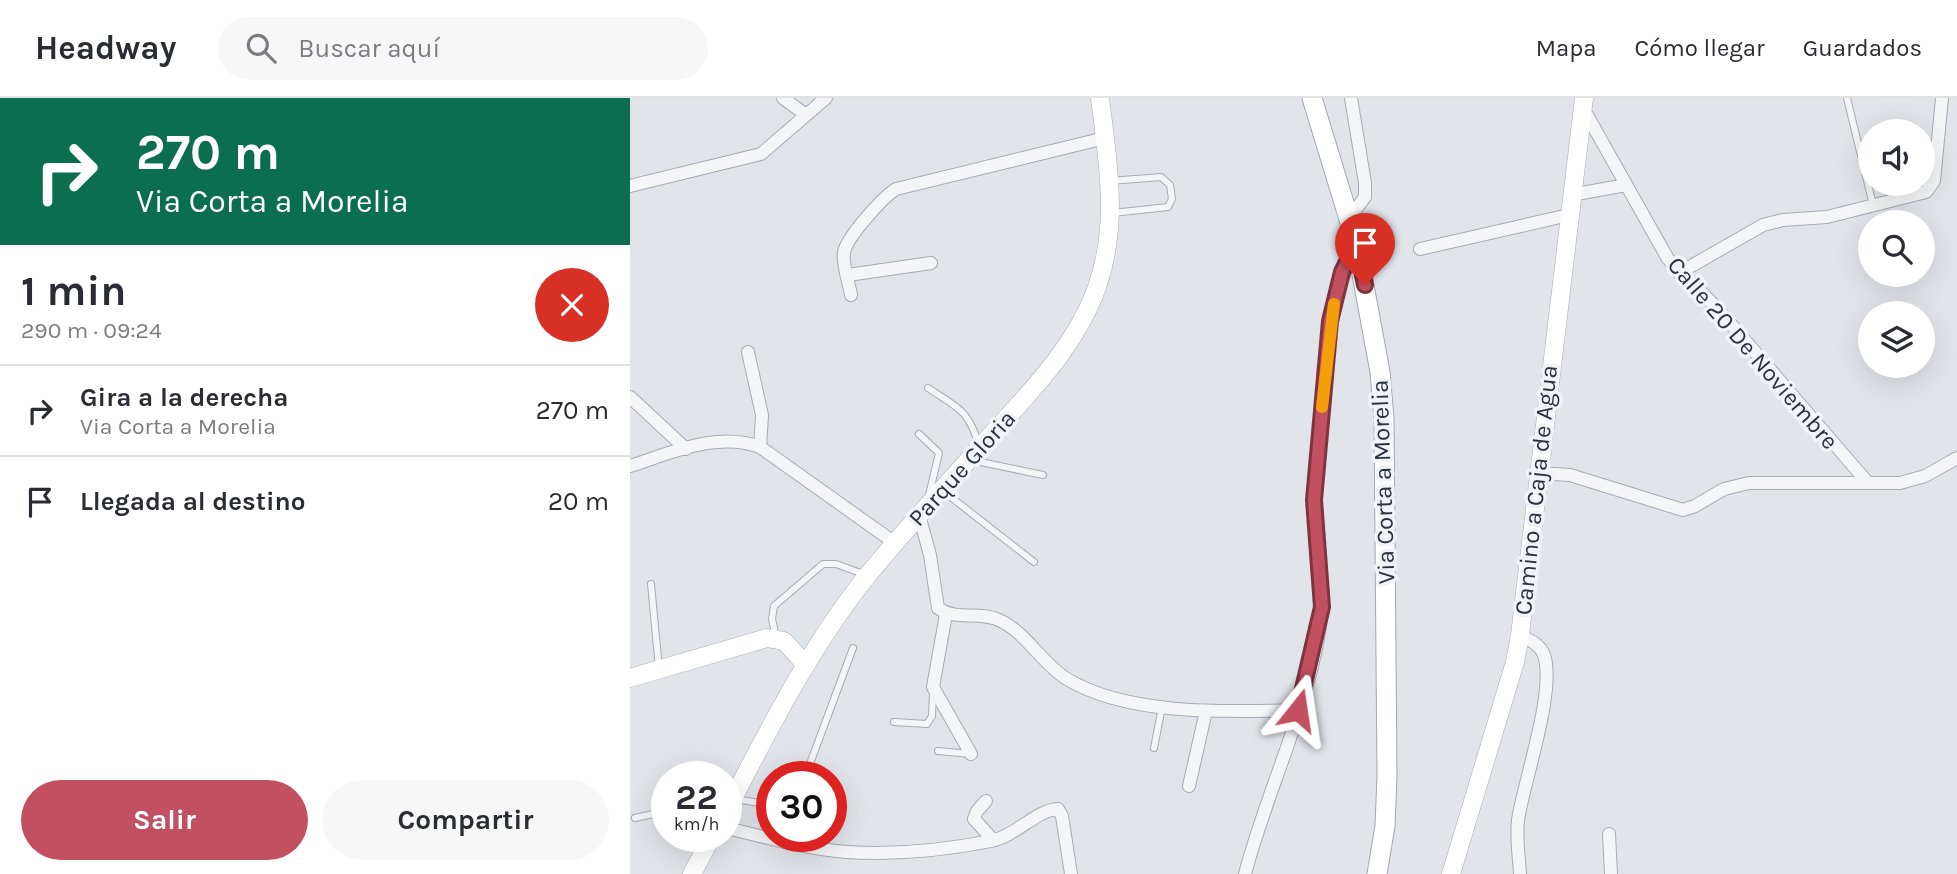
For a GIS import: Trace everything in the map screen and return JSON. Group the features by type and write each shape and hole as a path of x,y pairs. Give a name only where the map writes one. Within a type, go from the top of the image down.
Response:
{"main road":[{"name":"Parque Gloria","path":"742,783 827,630 895,543 1052,366 1081,321 1097,288 1108,251 1110,181 1100,98"},
{"name":"Via Corta a Morelia","path":"1312,98 1350,217 1380,372 1386,465 1387,776 1385,826 1377,874"},
{"name":"Camino a Caja de Agua","path":"1451,874 1515,662 1520,635 1584,103"},
{"path":"630,678 776,637 784,641 806,665"},
{"path":"692,874 704,852"}],"street":[{"path":"783,98 806,115"},
{"path":"630,186 761,153 826,98"},
{"path":"1350,217 1365,197 1351,98"},
{"path":"1679,273 1763,225 1783,220 1827,217 1920,195 1931,187 1941,129 1942,98"},
{"name":"Calle 20 De Noviembre","path":"1584,103 1626,185 1679,273 1717,309 1868,483"},
{"path":"851,295 844,258 846,246 896,189 1105,138"},
{"path":"1571,195 1626,185"},
{"path":"1420,249 1569,215"},
{"path":"1245,874 1298,710 1322,607 1314,500 1330,321 1342,272 1356,243"},
{"path":"848,275 931,263"},
{"path":"748,352 762,415 760,447"},
{"path":"630,397 686,449"},
{"path":"630,466 686,449 730,440 760,447 895,543"},
{"path":"1538,473 1570,475 1683,510 1724,489 1749,483 1900,483 1925,477 1957,458"},
{"path":"923,511 934,596 938,608 946,614 999,620 1069,680 1090,689 1162,707 1206,711 1298,710"},
{"path":"946,614 933,687 971,754"},
{"path":"1520,635 1536,643 1544,654 1546,671 1542,709 1518,821 1520,874"},
{"path":"1189,786 1206,711"},
{"path":"986,800 977,811 975,819 993,840"},
{"path":"742,831 846,852 892,853 993,840 1024,827 1049,810 1058,809 1062,816 1071,874"},
{"path":"1609,834 1611,874"}],"lane":[{"path":"1847,98 1873,207"},
{"path":"1110,181 1165,178 1170,185 1172,199 1171,204 1163,209 1111,214"},
{"path":"928,388 964,412 973,423 974,454 1043,475"},
{"path":"919,434 939,453 923,511"},
{"path":"942,490 1034,562"},
{"path":"776,637 772,619 774,606 818,568 830,563 867,576"},
{"path":"651,584 659,669"},
{"path":"811,761 853,648"},
{"path":"894,722 922,725 930,721 933,687"},
{"path":"1154,748 1162,707"},
{"path":"938,751 971,754"},
{"path":"635,818 651,814"}],"slow traffic":[{"path":"1322,407 1334,304"}],"route":[{"path":"1298,710 1320,628 1322,607 1314,500 1330,321 1342,272 1356,243 1365,285"}]}
